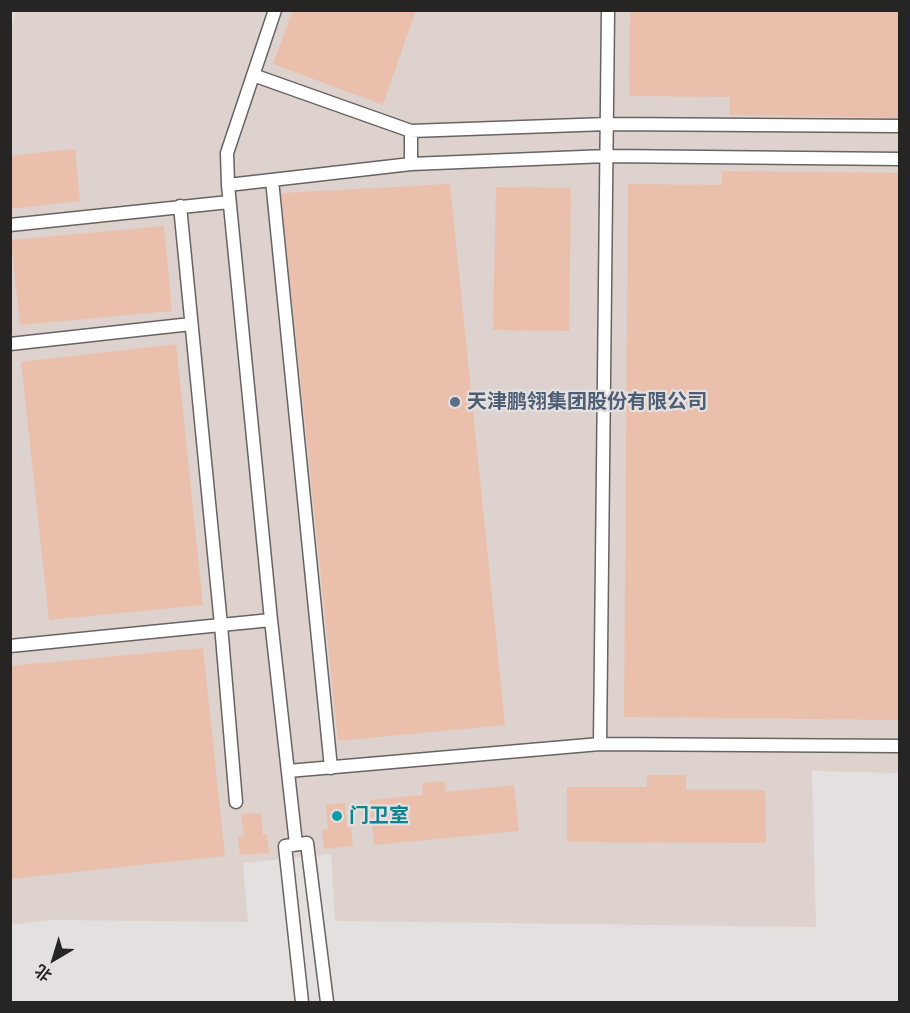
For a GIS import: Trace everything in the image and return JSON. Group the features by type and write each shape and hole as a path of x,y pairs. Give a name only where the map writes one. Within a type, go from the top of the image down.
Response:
{"lane":[{"path":"276,10 228,153 228,185 271,620 296,844 302,1002"},
{"path":"600,744 608,10"},
{"path":"253,75 411,131 607,124 900,126"},
{"path":"411,131 411,164"},
{"path":"228,185 411,164 607,156 900,159"},
{"path":"272,180 331,768"},
{"path":"10,225 229,202"},
{"path":"180,206 236,802"},
{"path":"10,344 191,324"},
{"path":"10,646 271,620"},
{"path":"288,771 600,744 900,746"},
{"path":"296,844 327,1002"}],"shaded area":[{"name":"天津鹏翎集团股份有限公司","path":"16,11 899,11 899,773 812,771 816,927 335,921 331,854 243,863 248,922 49,920 11,925 10,33"}],"building":[{"path":"293,10 416,10 383,105 273,64"},
{"path":"630,10 900,10 900,118 729,115 730,97 629,96"},
{"path":"75,149 80,201 10,209 10,156"},
{"path":"722,171 900,173 900,720 624,717 628,184 722,185"},
{"path":"450,184 505,725 338,741 281,193"},
{"path":"496,187 571,188 569,331 493,330"},
{"path":"164,226 172,311 20,325 11,240"},
{"path":"176,344 203,605 49,620 21,362"},
{"path":"203,648 225,856 10,879 10,666"},
{"path":"647,775 686,775 686,790 765,790 766,843 567,842 567,787 647,787"},
{"path":"444,781 446,792 514,785 519,831 374,845 370,800 423,795 422,783"},
{"name":"门卫室","path":"345,803 347,828 351,828 353,846 324,849 322,830 328,829 326,805"},
{"path":"261,813 263,835 267,834 269,853 240,855 238,837 244,836 241,814"}],"place":[{"name":"天津鹏翎集团股份有限公司","path":"455,402"},
{"name":"门卫室","path":"337,816"}]}
